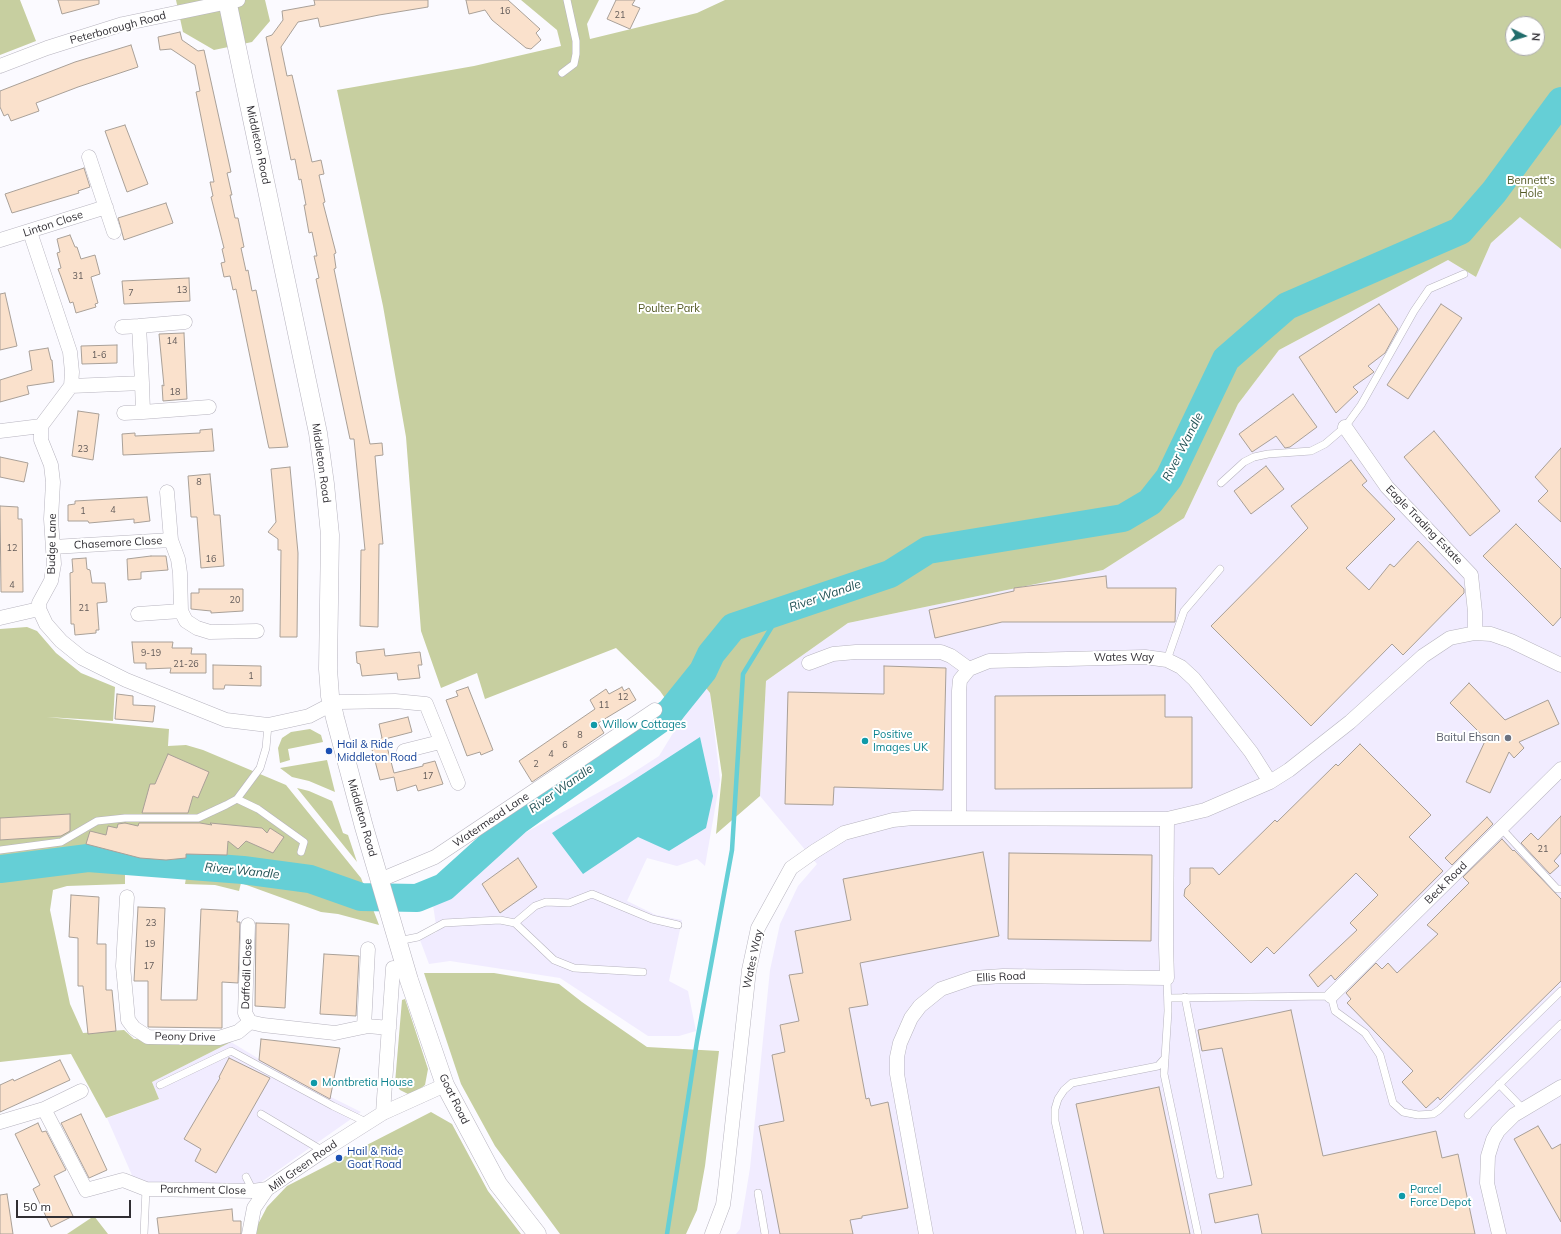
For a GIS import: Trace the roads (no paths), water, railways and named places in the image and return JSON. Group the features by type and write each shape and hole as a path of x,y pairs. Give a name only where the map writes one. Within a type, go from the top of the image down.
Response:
{"street":[{"name":"Peterborough Road","path":"0,66 47,48 108,28 231,1"},
{"name":"Middleton Road","path":"231,1 318,433 330,535 328,662 332,704 345,758 396,933"},
{"path":"89,157 114,232"},
{"name":"Linton Close","path":"0,240 30,232 106,207"},
{"path":"0,431 41,426 71,386 72,372 70,352 30,232"},
{"path":"122,327 185,322"},
{"path":"139,326 143,412"},
{"path":"71,386 142,383"},
{"path":"124,413 209,408"},
{"name":"Budge Lane","path":"39,609 40,603 51,581 54,564 51,519 53,482 51,465 41,440 41,426"},
{"name":"Eagle Trading Estate","path":"1345,427 1387,487 1471,575 1475,612 1474,633"},
{"path":"168,492 171,540"},
{"name":"Chasemore Close","path":"53,547 171,540 178,559 180,573 181,611"},
{"path":"0,618 39,609 46,624 61,641 82,658 126,680 226,720 268,725 309,716 332,704 395,701 426,704 440,742 458,783"},
{"path":"138,614 181,611 186,621 197,628 210,632 257,631"},
{"name":"Wates Way","path":"712,1234 722,1210 726,1190 748,970 758,928 791,868 844,833 881,822 913,818 1167,819 1205,810 1270,782 1310,755 1432,649 1450,638 1474,633 1491,634 1511,641 1561,665"},
{"path":"809,664 833,654 856,652 941,652 951,656 969,669 960,680 959,691 959,818"},
{"name":"Wates Way","path":"969,669 989,661 1146,657 1167,660 1181,667 1194,680 1251,752 1270,782"},
{"name":"Watermead Lane","path":"380,880 435,857 655,710"},
{"path":"404,751 440,742"},
{"name":"Beck Road","path":"1331,996 1561,769"},
{"path":"1167,819 1167,978"},
{"name":"Peony Drive","path":"127,897 123,966 128,1020 134,1028 148,1037 220,1038 238,1032 250,1022"},
{"name":"Daffodil Close","path":"248,925 245,1013 250,1022"},
{"name":"Goat Road","path":"396,933 445,1085 498,1184 537,1234"},
{"path":"364,1027 368,950"},
{"path":"383,1114 393,968"},
{"name":"Ellis Road","path":"926,1234 897,1074 897,1057 900,1042 911,1018 920,1006 941,989 973,978 1032,976 1167,978"},
{"path":"250,1022 262,1025 335,1033 364,1027 389,1028"},
{"name":"Mill Green Road","path":"249,1234 254,1208 267,1190 323,1151 383,1114 445,1085"},
{"path":"1499,1234 1487,1183 1488,1156 1493,1140 1498,1131 1523,1109 1561,1087"},
{"path":"0,1122 44,1109 81,1091"},
{"name":"Parchment Close","path":"44,1109 86,1190 123,1180 146,1189 267,1190"}],"lane":[{"path":"562,73 574,64 576,54 576,41 567,0"},
{"path":"1221,483 1244,462 1254,457 1268,454 1311,451 1325,444 1345,427 1361,405 1414,311 1429,289 1464,274"},
{"path":"1167,660 1184,612 1220,569"},
{"path":"0,850 61,842 97,821 125,818 198,818 237,798 260,768 266,748 268,725"},
{"path":"237,798 258,809 304,842 301,852"},
{"path":"1501,828 1560,888"},
{"path":"515,923 534,906 546,902 569,903 592,894 652,918 678,926"},
{"path":"396,933 418,937 444,923 500,920 515,923 554,960 574,968 643,972"},
{"path":"1167,978 1168,998 1164,1074 1198,1234"},
{"path":"1168,998 1185,996 1331,996 1335,1011 1365,1033 1376,1049 1385,1070 1393,1103 1403,1112 1418,1116 1433,1114 1439,1110 1561,991"},
{"path":"1185,996 1220,1175"},
{"path":"1468,1115 1561,1024"},
{"path":"160,1085 232,1050 333,1106 368,1123"},
{"path":"1080,1234 1055,1121 1055,1109 1058,1099 1064,1090 1072,1083 1158,1066 1165,1058"},
{"path":"1499,1084 1523,1109"},
{"path":"261,1114 323,1151"},
{"path":"246,1178 253,1191"},
{"path":"144,1234 146,1189"},
{"path":"758,1193 765,1234"}],"water":[{"path":"700,737 713,796 706,828 669,851 638,837 583,874 552,833"}],"waterway":[{"name":"River Wandle","path":"0,869 88,858 243,870 310,879 361,897 417,898 444,887 517,821 670,712 703,671 711,654 733,627 890,574 928,550 1123,518 1150,502 1169,478 1226,359 1287,306 1460,231 1494,192 1561,101"},
{"path":"667,1234 697,1041 732,850 743,674 782,610"}],"place":[{"name":"Willow Cottages","path":"594,725"},
{"name":"Baitul Ehsan","path":"1508,738"},
{"name":"Positive Images UK","path":"865,741"},
{"name":"Hail & Ride Middleton Road","path":"329,751"},
{"name":"Montbretia House","path":"314,1083"},
{"name":"Hail & Ride Goat Road","path":"339,1158"},
{"name":"Parcel Force Depot","path":"1402,1196"}],"park label":[{"name":"Bennett's Hole","path":"1531,187"},
{"name":"Poulter Park","path":"669,309"}]}
